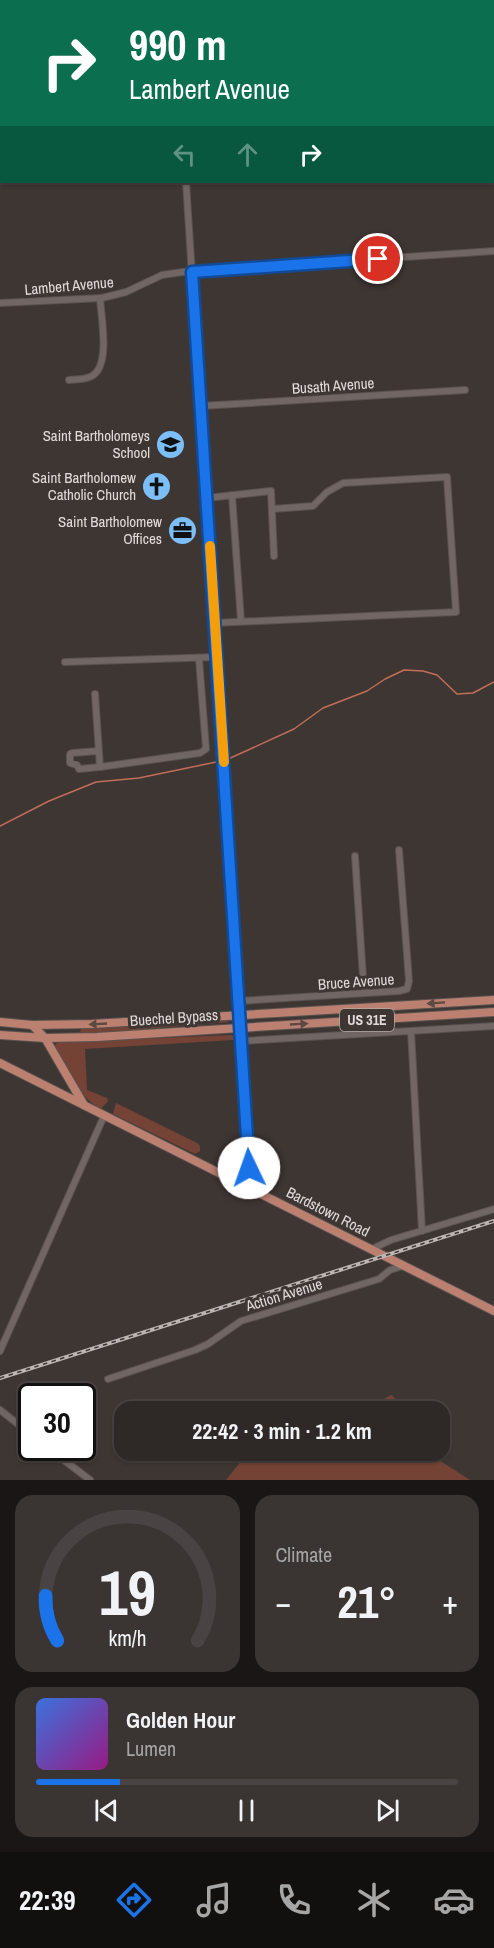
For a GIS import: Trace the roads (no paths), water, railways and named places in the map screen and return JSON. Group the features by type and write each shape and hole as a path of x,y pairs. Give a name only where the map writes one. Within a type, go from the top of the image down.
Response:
{"main road":[{"name":"Buechel Bypass","path":"0,1035 76,1038 163,1033 240,1021 494,1000"},
{"name":"Buechel Bypass","path":"0,1022 77,1025 494,1012"},
{"path":"32,1025 45,1038 85,1106"},
{"name":"Bardstown Road","path":"0,1063 494,1311"}],"street":[{"path":"186,183 242,1041 249,1159 247,1186"},
{"name":"Lambert Avenue","path":"0,303 100,298 126,292 162,275 494,251"},
{"path":"69,380 92,377 101,366 103,351 100,298"},
{"name":"Busath Avenue","path":"201,406 465,390"},
{"path":"214,623 456,612 447,477 343,483 327,492 313,506 272,509"},
{"path":"207,498 271,491 274,556"},
{"path":"232,495 241,621"},
{"path":"65,662 217,657"},
{"path":"98,751 72,753 70,763 77,765 79,769 100,767 200,753 206,749 199,658"},
{"path":"95,694 100,767"},
{"name":"Bruce Avenue","path":"239,1001 404,990 408,986 399,850"},
{"path":"355,856 364,993"},
{"path":"76,1038 77,1025"},
{"path":"242,1041 494,1026"},
{"path":"411,1031 422,1231"},
{"path":"0,1351 104,1116"},
{"path":"372,1249 391,1240 494,1209"},
{"name":"Action Avenue","path":"108,1379 195,1350 208,1344 241,1321 379,1279 390,1270 403,1266"},
{"path":"0,1410 18,1424"},
{"path":"65,1461 90,1480"}],"waterway":[{"path":"226,760 294,729 323,708 367,691 404,670 423,671 437,675 457,694 473,693 494,682"},
{"path":"0,826 49,801 96,782 139,778 221,761"}],"railway":[{"path":"0,1378 494,1221"}],"place":[{"name":"Saint Bartholomeys School","path":"171,445"},
{"name":"Saint Bartholomew Catholic Church","path":"157,487"},
{"name":"Saint Bartholomew Offices","path":"183,531"}]}
